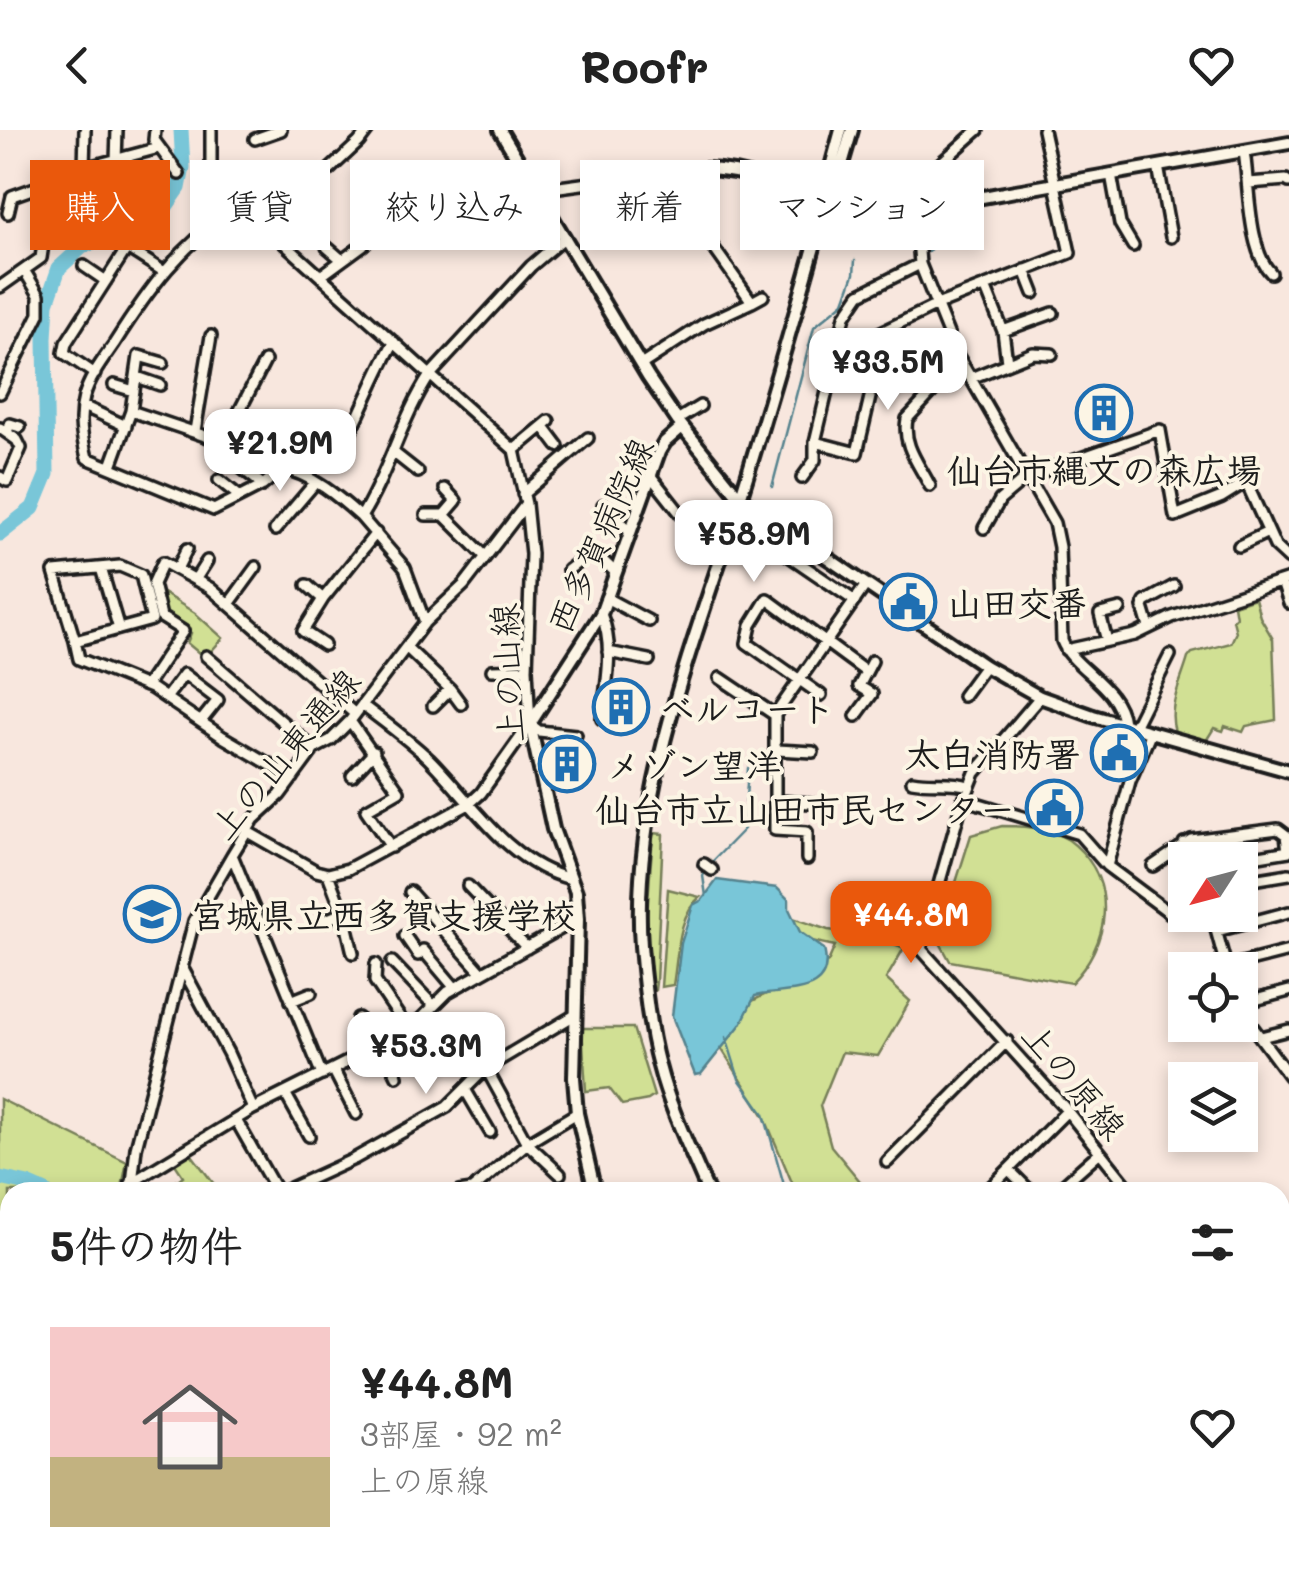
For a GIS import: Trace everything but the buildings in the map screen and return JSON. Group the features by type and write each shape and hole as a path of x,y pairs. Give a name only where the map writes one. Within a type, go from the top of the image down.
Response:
{"street":[{"path":"84,130 84,160"},
{"path":"117,130 121,160 159,148"},
{"path":"155,130 154,140 178,174"},
{"path":"211,130 211,160"},
{"path":"255,140 281,130"},
{"path":"330,169 368,130"},
{"path":"500,130 519,160"},
{"path":"833,160 841,130"},
{"path":"843,160 852,130"},
{"path":"944,160 978,130"},
{"path":"834,356 937,305 1070,252 1044,130"},
{"path":"984,196 1289,143"},
{"path":"1244,150 1259,258 1271,273"},
{"path":"1158,166 1171,236"},
{"path":"1110,174 1120,224 1133,246"},
{"path":"1249,183 1289,182"},
{"path":"8,212 12,196 30,190"},
{"path":"560,228 679,423 740,498 985,666 1040,696 1093,716 1289,771"},
{"path":"361,517 394,454 415,399 430,375 530,266 565,237"},
{"path":"190,242 162,271 95,374 82,406 80,428 87,458 214,510 262,485 282,468 304,430"},
{"path":"95,374 64,354 66,343 126,248 162,271"},
{"path":"1,284 41,258 42,250"},
{"path":"292,250 514,450 546,424 558,446"},
{"path":"330,250 342,260"},
{"path":"322,276 357,250"},
{"path":"715,250 752,302"},
{"path":"700,1182 658,1064 641,945 642,884 657,775 813,250"},
{"path":"919,250 920,264 960,362 1054,522 1059,547 1062,640 1066,650 1113,698 1128,725"},
{"path":"802,478 814,460 845,316 860,294 920,264"},
{"path":"84,266 106,281"},
{"path":"0,393 39,314 39,295 24,270"},
{"path":"1025,270 1034,293"},
{"path":"985,286 1003,331 1007,362"},
{"path":"641,365 704,324 763,296"},
{"path":"1003,331 1052,314"},
{"path":"195,431 211,336"},
{"path":"342,449 394,342"},
{"path":"815,442 857,453 871,393 955,350"},
{"path":"972,378 1034,353 1052,354"},
{"path":"111,466 131,410 140,356 163,363"},
{"path":"262,485 234,462 226,439 264,362"},
{"path":"930,486 908,446 906,419 960,362"},
{"path":"137,376 160,384"},
{"path":"114,385 134,391"},
{"path":"82,406 126,426"},
{"path":"679,423 700,406"},
{"path":"131,410 214,439 226,439"},
{"name":"西多賀病院線","path":"328,874 348,870 392,848 469,804 481,792 601,614 650,475 664,442 679,423"},
{"path":"0,477 7,482 21,448 3,430 10,424 20,427"},
{"path":"984,528 1000,500 1027,477 1160,430 1175,516 1246,482 1275,546 1289,559"},
{"name":"上の山東通線","path":"132,1182 159,1052 194,921 246,831 314,749 331,740 356,713 425,622 464,584 524,498 588,438"},
{"name":"上の山線","path":"514,450 531,554 527,669 530,724 552,829 571,879 578,919 577,1113 592,1182"},
{"path":"394,454 418,472"},
{"path":"282,468 294,470 315,483 361,517 405,568 425,622"},
{"path":"650,475 691,527"},
{"path":"220,480 240,496"},
{"path":"276,530 315,483"},
{"path":"444,489 456,501 444,515"},
{"path":"603,505 630,532"},
{"path":"735,513 750,528 855,601"},
{"path":"426,515 444,515 485,556"},
{"path":"1239,546 1268,532"},
{"path":"324,646 303,631 324,598 376,534"},
{"path":"177,570 187,549"},
{"path":"568,570 594,551 615,572"},
{"path":"196,580 207,561"},
{"path":"146,686 184,631 160,616 153,584 163,562 229,604 356,713 428,759 515,852 536,867 571,879"},
{"path":"75,641 152,620 141,576 120,566 54,572 79,659 146,686 293,778"},
{"path":"229,604 256,566"},
{"path":"102,568 119,629"},
{"path":"1066,650 1135,635 1172,616 1286,580 1289,603"},
{"path":"306,585 324,598"},
{"path":"807,859 808,832 776,830 776,714 866,586"},
{"path":"1149,627 1145,602 1174,586"},
{"path":"606,598 649,621"},
{"path":"821,695 747,642 751,626 767,599 824,644 869,667 860,686 872,694 856,716"},
{"path":"1107,641 1100,614 1120,609"},
{"path":"601,614 608,652 602,719"},
{"path":"406,647 450,688 461,704"},
{"path":"608,652 649,660"},
{"path":"1128,725 1170,655"},
{"path":"206,656 314,749"},
{"path":"963,696 985,666"},
{"path":"492,670 527,669"},
{"path":"166,698 184,674 218,700 202,720"},
{"path":"720,678 776,714"},
{"path":"433,706 450,688"},
{"name":"上の原線","path":"1040,696 986,759 969,786 922,949 1007,1041 1124,1182"},
{"path":"356,713 374,752 399,791 366,810 392,848"},
{"path":"530,724 539,731 576,735"},
{"path":"1107,866 1130,781 1151,732"},
{"path":"778,750 813,752"},
{"path":"352,776 374,752"},
{"path":"912,781 933,785 950,780 969,786"},
{"path":"963,799 1079,834 1107,866 1168,913"},
{"path":"776,801 811,803"},
{"path":"1191,842 1278,830 1286,836 1289,851 1258,856"},
{"path":"246,831 328,874 353,953"},
{"path":"232,854 322,1075"},
{"path":"1153,866 1168,855"},
{"path":"1258,879 1289,874"},
{"path":"468,886 527,948"},
{"path":"410,892 482,973"},
{"path":"1258,920 1289,912"},
{"path":"323,920 342,913"},
{"path":"140,1182 253,1109 409,1031 455,988 578,919"},
{"path":"404,936 418,954 423,950 455,988"},
{"path":"1258,960 1289,950"},
{"path":"392,962 434,1006"},
{"path":"376,964 375,981 409,1031"},
{"path":"183,969 253,1109"},
{"path":"1258,1001 1289,990"},
{"path":"292,1001 311,993"},
{"path":"301,1182 447,1107 486,1068 575,1015"},
{"path":"358,1018 397,1076"},
{"path":"1261,1038 1289,1030"},
{"path":"1258,1034 1287,1070"},
{"path":"887,1162 1007,1041"},
{"path":"486,1068 527,1143 560,1174"},
{"path":"333,1069 356,1114"},
{"path":"466,1091 490,1132"},
{"path":"285,1093 309,1136"},
{"path":"996,1182 1067,1111"},
{"path":"483,1182 527,1143 577,1113"},
{"path":"236,1120 274,1182"},
{"path":"1066,1182 1100,1152"},
{"path":"1009,1170 1021,1182"}],"green space":[{"path":"163,593 195,613 223,638 205,658 187,643 191,633 164,616"},
{"path":"1255,598 1260,617 1273,639 1276,720 1246,726 1243,732 1225,726 1223,731 1214,728 1206,741 1175,732 1174,704 1188,658 1192,653 1231,643 1236,632 1234,605"},
{"path":"1002,826 1041,829 1067,839 1089,861 1098,878 1104,914 1101,933 1084,968 1071,983 950,961 938,939 971,835"},
{"path":"653,833 663,834 656,982 652,991 646,929"},
{"path":"668,889 700,897 683,926 673,985 661,987"},
{"path":"787,916 828,930 873,935 904,948 886,979 910,1001 878,1056 842,1052 820,1106 831,1146 861,1182 792,1182 764,1116 714,1037 743,1006 828,962 835,946 788,936"},
{"path":"582,1028 633,1028 654,1096 622,1105 609,1088 586,1091"},
{"path":"0,1099 127,1162 123,1182 0,1182"},
{"path":"189,1151 212,1182 175,1182 183,1176 173,1161"}],"water":[{"path":"717,880 777,888 789,900 800,932 824,949 826,965 823,976 806,988 755,996 741,1024 701,1074 695,1075 672,1016 681,943 693,905 702,900"}],"waterway":[{"path":"0,534 33,508 47,474 47,303 59,268 82,247 165,208 179,188 183,167 181,130"},
{"path":"772,487 814,327 844,302 855,260"},
{"path":"710,864 744,829 748,768"},
{"path":"706,870 706,896"},
{"path":"726,1037 739,1079 764,1114 783,1182"},
{"path":"0,1178 19,1182"}],"place":[{"name":"仙台市縄文の森広場","path":"1104,413"},
{"name":"山田交番","path":"908,602"},
{"name":"ベルコート","path":"621,707"},
{"name":"太白消防署","path":"1119,753"},
{"name":"メゾン望洋","path":"567,764"},
{"name":"仙台市立山田市民センター","path":"1054,808"},
{"name":"宮城県立西多賀支援学校","path":"152,914"}]}
